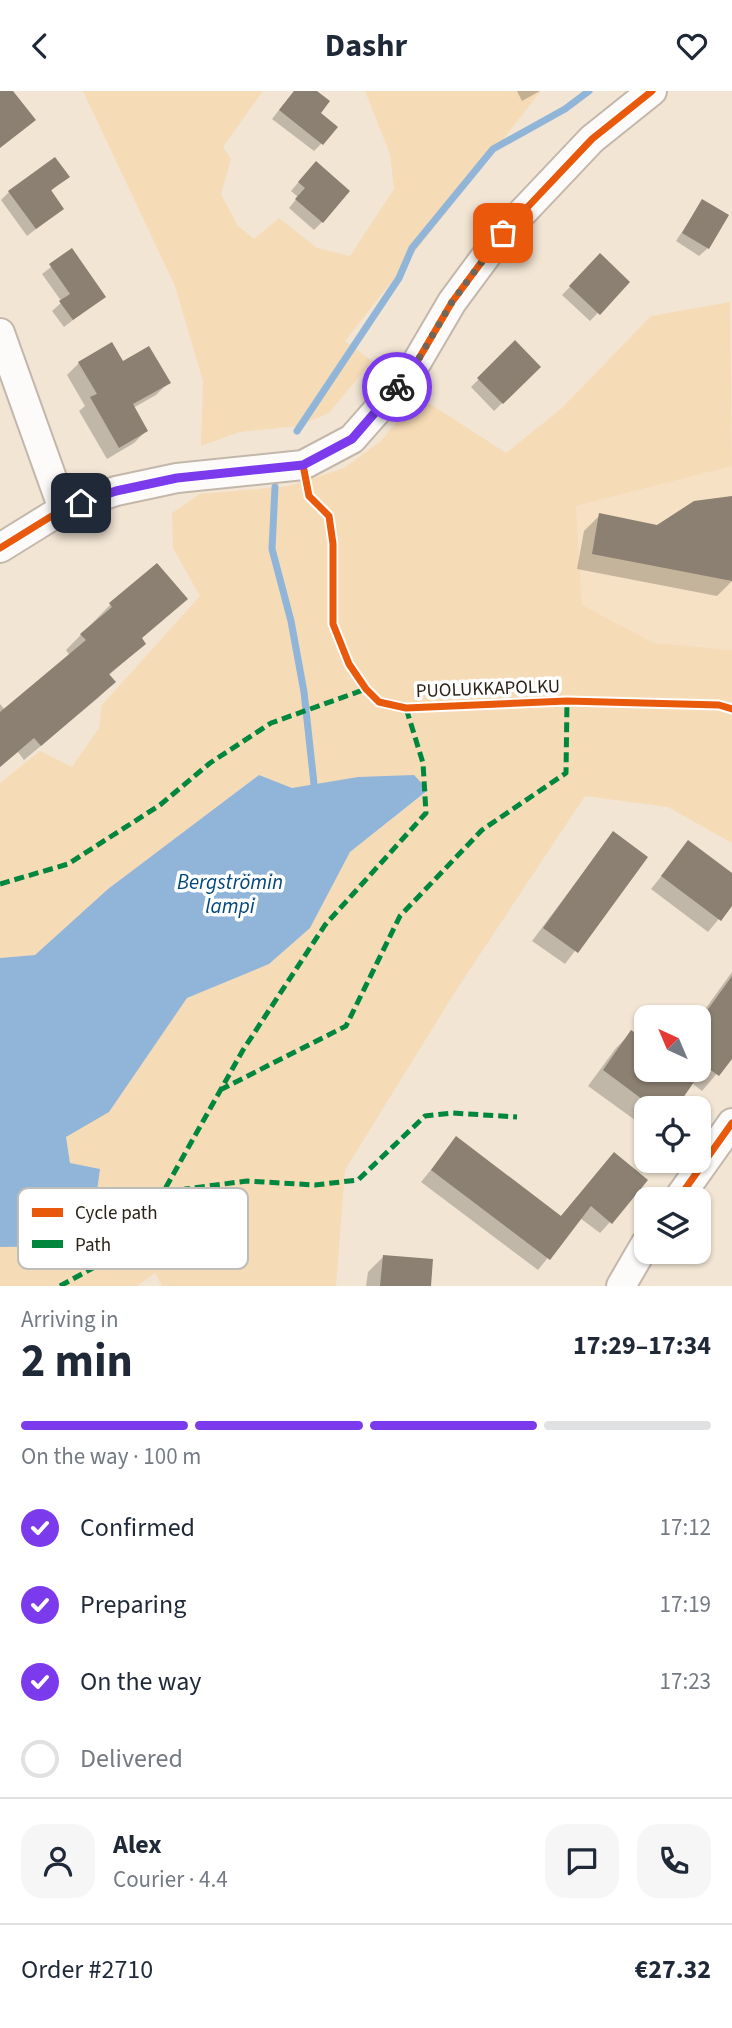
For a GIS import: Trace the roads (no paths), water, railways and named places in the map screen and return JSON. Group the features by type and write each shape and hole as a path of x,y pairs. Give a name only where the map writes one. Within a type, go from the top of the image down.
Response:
{"street":[{"path":"0,548 63,509 116,491 177,478 303,465 352,439 411,372 452,302 503,233 592,139 652,91"},
{"path":"2,343 63,509"},
{"path":"687,1187 732,1123"},
{"path":"621,1286 634,1264"}],"water":[{"name":"Bergströmin lampi","path":"259,775 292,788 358,777 414,775 428,790 350,852 310,928 269,964 187,998 109,1112 66,1137 70,1163 100,1169 97,1188 18,1188 18,1247 0,1247 0,958 35,955 108,889"}],"waterway":[{"path":"297,431 399,278 412,248 493,149 565,109 589,91"},
{"path":"275,487 272,549 291,621 304,692 314,784"}]}
